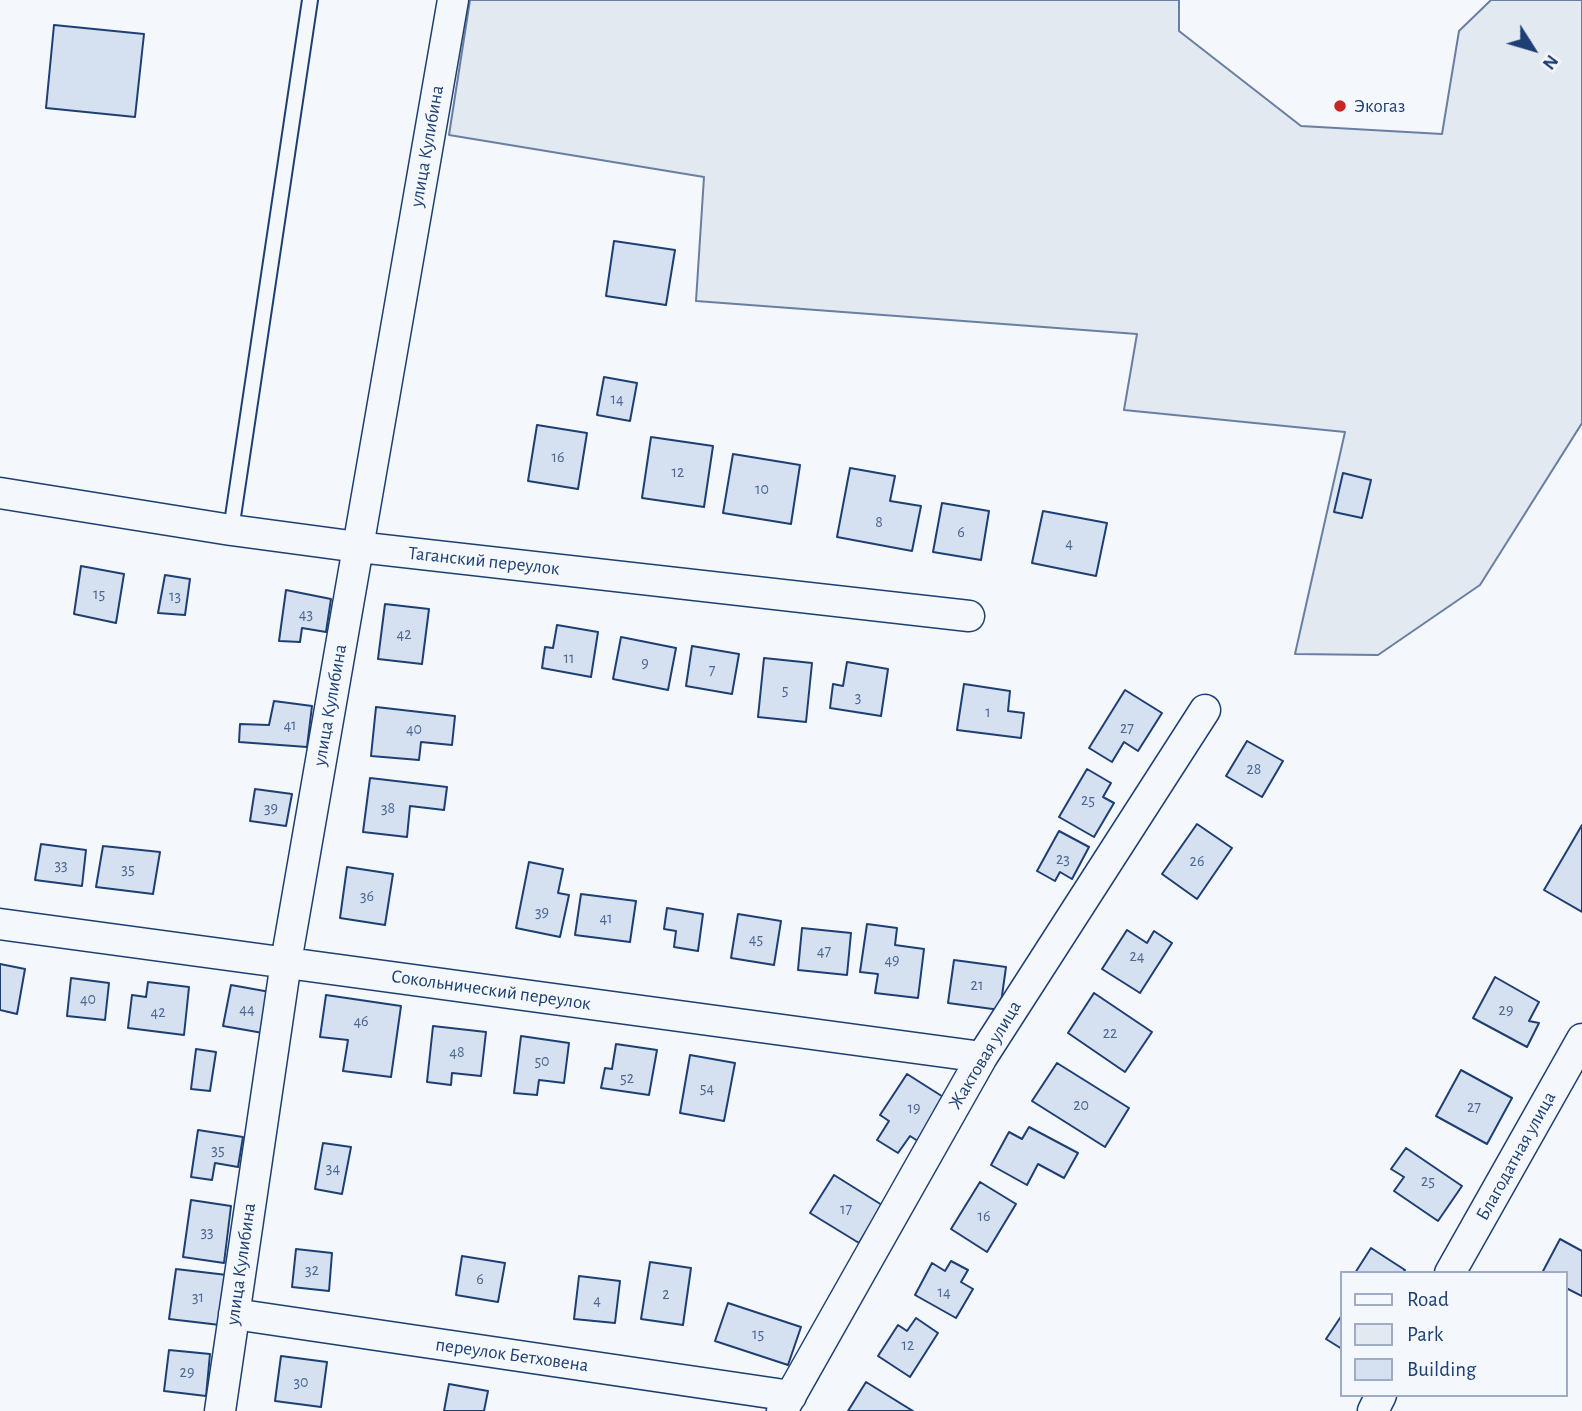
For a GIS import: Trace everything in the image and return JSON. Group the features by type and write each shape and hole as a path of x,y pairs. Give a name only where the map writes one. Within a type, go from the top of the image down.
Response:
{"street":[{"name":"улица Кулибина","path":"220,1411 286,962 453,0"},
{"name":"Таганский переулок","path":"0,493 231,530 358,547 969,615"},
{"name":"Жактовая улица","path":"787,1403 982,1057 1205,710"},
{"name":"Сокольнический переулок","path":"0,924 982,1057"},
{"name":"Благодатная улица","path":"1451,1271 1582,1039"},
{"name":"переулок Бетховена","path":"234,1314 787,1403"}],"lane":[{"path":"231,530 310,0"}],"green space":[{"path":"470,0 1179,0 1179,31 1301,126 1442,134 1459,31 1491,0 1582,0 1582,423 1480,585 1378,655 1295,654 1345,432 1124,410 1137,334 696,301 704,177 449,135"}],"building":[{"path":"54,25 144,34 135,117 46,108"},
{"path":"614,241 675,250 666,305 606,296"},
{"path":"604,377 637,383 630,421 597,415"},
{"path":"537,425 587,433 578,489 528,481"},
{"path":"651,437 713,446 704,507 642,498"},
{"path":"733,454 800,465 791,524 723,513"},
{"path":"850,468 895,476 890,501 921,506 912,551 837,537"},
{"path":"1343,473 1371,480 1362,518 1334,512"},
{"path":"942,503 989,511 981,560 933,552"},
{"path":"1043,511 1107,523 1096,576 1032,563"},
{"path":"81,566 124,574 116,623 74,614"},
{"path":"165,575 190,579 185,615 158,613"},
{"path":"286,590 331,599 326,632 302,628 300,642 279,641"},
{"path":"385,604 429,609 422,664 378,659"},
{"path":"557,625 598,632 591,677 542,668 545,647 553,648"},
{"path":"621,637 676,648 668,690 613,679"},
{"path":"692,646 739,654 732,694 686,686"},
{"path":"764,658 812,663 806,722 758,717"},
{"path":"847,662 888,669 881,716 830,708 833,684 843,686"},
{"path":"964,684 1010,691 1008,711 1024,713 1021,738 957,730"},
{"path":"1125,690 1162,713 1138,751 1124,742 1112,762 1089,748"},
{"path":"274,701 312,706 307,747 239,742 240,724 269,725"},
{"path":"376,707 455,716 452,745 421,742 419,760 371,756"},
{"path":"1247,741 1283,761 1262,797 1226,776"},
{"path":"1087,769 1111,783 1103,797 1114,803 1094,837 1059,817"},
{"path":"370,778 447,787 444,810 410,806 407,837 363,832"},
{"path":"255,789 292,794 286,826 250,821"},
{"path":"1197,824 1232,848 1197,899 1162,874"},
{"path":"1582,825 1582,912 1544,890"},
{"path":"1059,831 1089,847 1072,879 1060,872 1055,881 1037,871"},
{"path":"41,844 86,850 82,886 35,880"},
{"path":"103,846 160,852 153,894 96,887"},
{"path":"529,862 563,869 558,893 569,895 560,937 516,928"},
{"path":"347,867 393,874 385,925 340,918"},
{"path":"581,894 636,901 630,942 575,935"},
{"path":"667,908 703,914 698,951 674,947 676,931 664,929"},
{"path":"738,914 781,921 774,965 731,958"},
{"path":"867,924 897,928 895,945 924,949 918,998 875,993 878,974 860,972"},
{"path":"802,928 851,933 847,975 798,970"},
{"path":"1127,930 1147,943 1154,931 1172,943 1140,993 1102,969"},
{"path":"954,960 1006,967 1000,1010 948,1003"},
{"path":"0,964 25,969 17,1014 0,1010"},
{"path":"1495,977 1539,1002 1529,1021 1539,1023 1527,1047 1473,1018"},
{"path":"71,978 109,983 105,1020 67,1016"},
{"path":"148,982 189,987 184,1035 128,1028 132,995 146,997"},
{"path":"231,985 270,992 263,1033 223,1026"},
{"path":"1094,993 1152,1032 1125,1072 1068,1033"},
{"path":"326,995 401,1006 391,1077 343,1071 348,1040 320,1037"},
{"path":"433,1026 486,1032 481,1076 452,1073 451,1085 427,1082"},
{"path":"521,1036 569,1043 564,1083 539,1080 537,1095 514,1093"},
{"path":"616,1044 657,1050 649,1095 601,1088 605,1068 612,1069"},
{"path":"196,1049 216,1052 210,1091 191,1089"},
{"path":"690,1055 735,1063 724,1121 680,1113"},
{"path":"1057,1063 1129,1108 1105,1147 1032,1101"},
{"path":"1461,1070 1512,1098 1487,1144 1436,1116"},
{"path":"907,1074 948,1100 921,1143 910,1136 898,1153 877,1140 889,1121 880,1115"},
{"path":"1029,1127 1078,1153 1064,1178 1038,1164 1027,1185 991,1165 1009,1132 1022,1139"},
{"path":"198,1130 243,1137 238,1167 215,1163 212,1180 191,1177"},
{"path":"323,1143 351,1147 342,1194 315,1189"},
{"path":"1406,1148 1462,1186 1438,1221 1394,1191 1404,1177 1391,1169"},
{"path":"834,1175 882,1205 859,1243 810,1213"},
{"path":"980,1182 1016,1204 987,1252 951,1229"},
{"path":"191,1200 231,1206 224,1263 183,1257"},
{"path":"1560,1239 1582,1251 1582,1296 1568,1289 1568,1271 1543,1271"},
{"path":"1371,1248 1405,1270 1404,1271 1356,1271"},
{"path":"296,1249 332,1253 329,1291 292,1287"},
{"path":"462,1256 505,1263 498,1302 456,1295"},
{"path":"951,1261 968,1270 961,1282 973,1289 956,1318 915,1295 932,1263 945,1271"},
{"path":"650,1262 691,1268 683,1325 641,1319"},
{"path":"176,1269 227,1275 220,1325 169,1319"},
{"path":"579,1276 620,1281 615,1323 574,1319"},
{"path":"728,1303 801,1327 788,1365 715,1341"},
{"path":"916,1318 938,1333 910,1377 878,1356 898,1325 907,1331"},
{"path":"1340,1318 1340,1348 1326,1339"},
{"path":"169,1350 210,1354 206,1396 164,1391"},
{"path":"281,1356 327,1362 321,1407 275,1401"},
{"path":"866,1382 913,1411 848,1411"},
{"path":"449,1384 488,1391 484,1411 444,1411"}],"place":[{"name":"Экогаз","path":"1340,106"}]}
